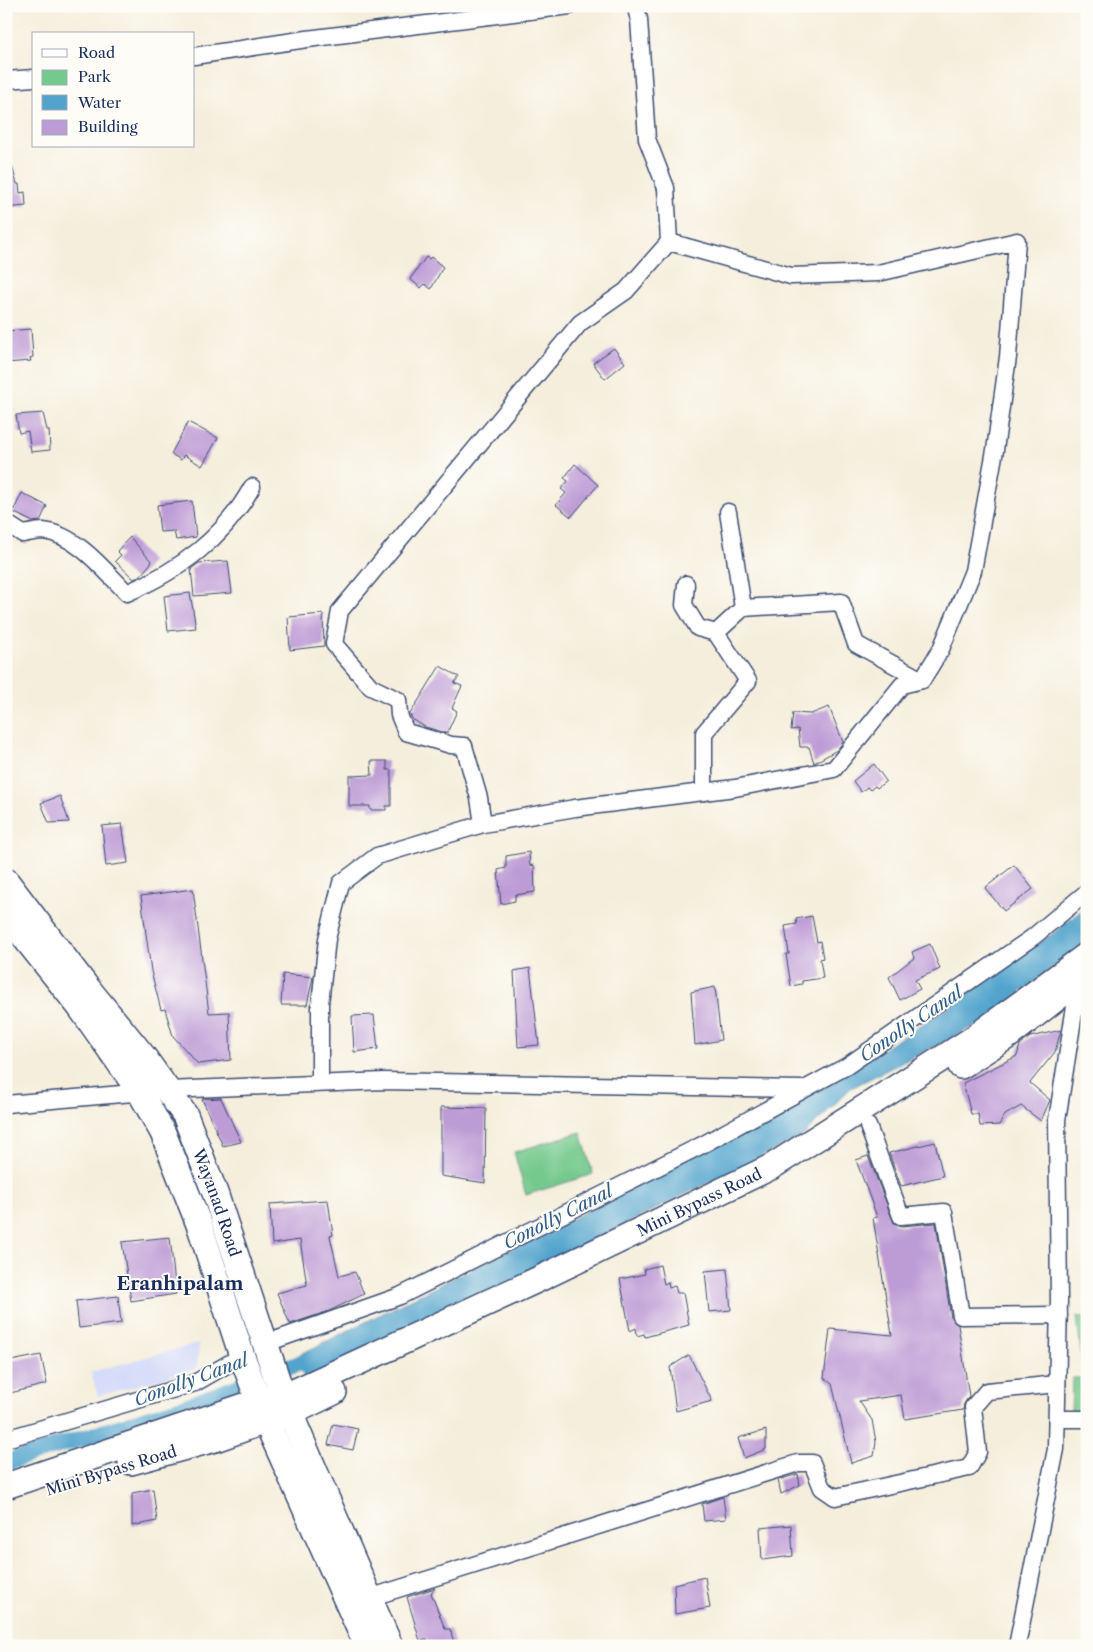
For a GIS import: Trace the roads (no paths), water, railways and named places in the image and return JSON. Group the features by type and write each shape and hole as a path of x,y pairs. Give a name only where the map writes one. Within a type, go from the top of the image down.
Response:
{"main road":[{"name":"Wayanad Road","path":"6,881 168,1090 184,1115 215,1193 264,1344 274,1408 367,1646"},
{"name":"Wayanad Road","path":"6,914 80,1007 140,1092 163,1133 200,1227 242,1356 274,1408 369,1598 390,1646"},
{"name":"Mini Bypass Road","path":"6,1502 135,1461 215,1439 274,1408 771,1167 971,1040 1087,955"},
{"name":"Mini Bypass Road","path":"274,1408 842,1142 1008,1036 1083,978"},
{"path":"6,1486 274,1408"}],"street":[{"path":"195,56 307,38 570,6"},
{"path":"483,824 480,798 464,746 450,745 406,732 399,715 398,700 371,687 334,644 340,611 580,323 626,291 669,242 666,188 647,139 639,19 635,6"},
{"path":"6,80 32,78"},
{"path":"320,1083 320,1004 327,939 341,883 377,856 483,824 575,808 704,792 834,769 902,685 922,680 942,649 973,570 995,450 1007,366 1017,242 878,272 791,276 669,242"},
{"path":"6,523 24,534 42,531 57,535 72,543 99,562 127,593 174,568 205,546 240,508 252,487"},
{"path":"728,512 743,608"},
{"path":"686,584 684,605 698,628 716,633 748,681 704,733 704,792"},
{"path":"716,633 743,608 841,602 856,644 922,680"},
{"path":"264,1344 400,1296 693,1150 847,1066 1033,937 1087,892"},
{"path":"1017,1646 1056,1449 1059,1314 1057,1120 1083,978"},
{"path":"6,1104 168,1090 394,1081 803,1090"},
{"path":"868,1126 901,1216 944,1212 961,1316 1059,1314"},
{"path":"6,1439 195,1383 242,1356"},
{"path":"369,1598 798,1463 812,1463 822,1488 835,1498 969,1468 978,1452 973,1407 987,1391 1057,1384"},
{"path":"1057,1419 1087,1419"}],"water":[{"path":"1087,906 1087,940 983,1022 851,1088 804,1135 307,1383 295,1357 580,1215 828,1084 946,1009 1055,932"}],"waterway":[{"name":"Conolly Canal","path":"6,1462 183,1407 319,1356"}],"district":[{"name":"Eranhipalam","path":"180,1283"}]}
